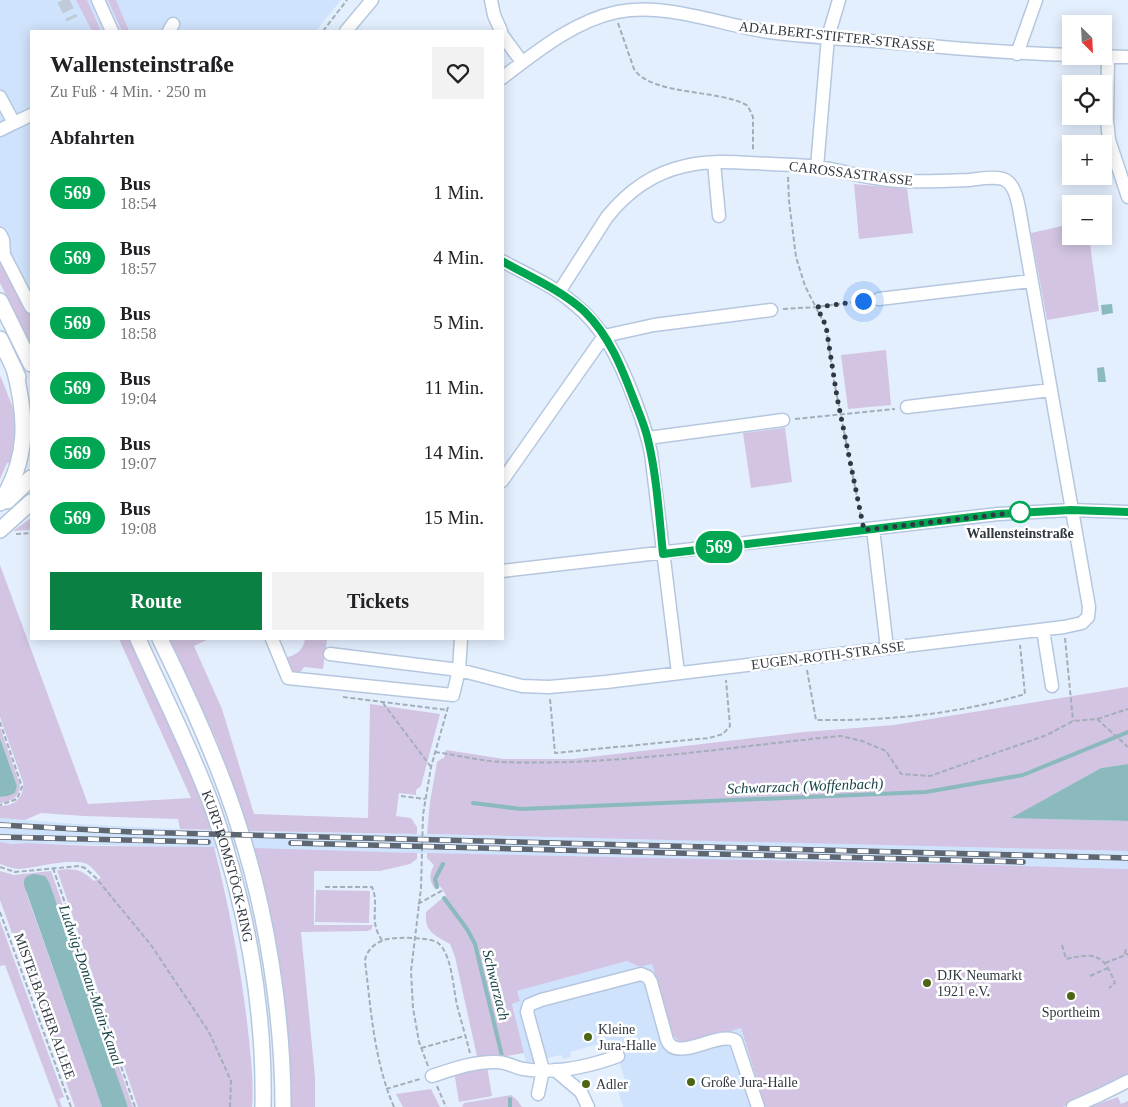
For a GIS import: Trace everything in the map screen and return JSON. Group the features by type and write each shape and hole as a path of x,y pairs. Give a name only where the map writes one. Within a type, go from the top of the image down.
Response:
{"main road":[{"path":"0,301 30,362"},
{"path":"0,339 30,404"},
{"path":"0,503 9,488 17,468 23,444 22,408 14,368"},
{"path":"0,508 30,479"},
{"path":"4,532 30,503"},
{"path":"4,532 30,514"},
{"name":"KURT-ROMSTÖCK-RING","path":"138,640 203,784 219,828 231,870 246,931 256,995 263,1107"},
{"name":"KURT-ROMSTÖCK-RING","path":"160,640 223,781 248,857 274,988 282,1060 283,1107"}],"street":[{"path":"98,0 112,30"},
{"path":"347,30 372,0"},
{"path":"491,0 494,15 501,30"},
{"path":"816,167 828,37 839,0"},
{"path":"1017,54 1036,0"},
{"name":"ADALBERT-STIFTER-STRASSE","path":"504,76 522,62 585,24 614,13 671,6 768,32 1017,54 1062,55"},
{"path":"504,36 522,62"},
{"path":"1112,56 1128,57"},
{"path":"1104,65 1109,140 1128,197"},
{"path":"0,97 14,123"},
{"path":"0,130 30,115"},
{"path":"714,163 719,216"},
{"name":"CAROSSASTRASSE","path":"559,292 607,217 627,196 651,178 685,166 714,163 753,163 816,167 878,179 900,181 994,178 1006,181 1017,197 1071,510"},
{"path":"0,234 3,240 4,255 30,305"},
{"path":"504,262 559,292 583,311 604,336 626,377 648,438 657,493 678,673"},
{"path":"879,299 1031,281"},
{"path":"504,477 604,336 654,324 771,310"},
{"path":"907,407 1051,390"},
{"path":"648,438 783,420"},
{"path":"504,571 998,514 1071,510 1128,512"},
{"name":"EUGEN-ROTH-STRASSE","path":"330,654 459,670 522,686 548,687 725,668 1064,627 1082,623 1089,614 1071,510"},
{"path":"868,529 887,648"},
{"path":"1043,630 1052,686"},
{"path":"272,640 288,678 453,695 459,670 462,640"},
{"path":"588,1107 580,1092 549,1070 526,1012 529,1005 541,1000 641,974 648,977 651,982 668,1040 672,1046 675,1048 688,1048 728,1038 736,1041 758,1107"},
{"path":"432,1076 473,1064 497,1062 524,1069 549,1070 594,1064 618,1056"},
{"path":"538,1094 549,1070"},
{"path":"1074,1107 1128,1081"}],"path":[{"path":"324,30 347,0"},
{"path":"614,13 628,56 638,75 654,83 733,100 748,106 753,117 753,163"},
{"path":"787,165 789,201 796,257 805,286 826,326 841,415 868,529"},
{"path":"771,310 817,307 879,299"},
{"path":"783,420 907,407"},
{"path":"4,532 30,533"},
{"path":"1064,627 1073,721"},
{"path":"805,658 816,720 857,720 923,715 1003,701 1025,694 1018,633"},
{"path":"548,687 555,753 700,739 723,734 730,726 725,668"},
{"path":"446,1107 421,1048 413,1008 411,971 420,888 422,825 425,799 435,752 453,695"},
{"path":"382,702 431,767"},
{"path":"435,752 500,762 569,762 678,755 842,736 862,741 886,751 901,774 930,776 1047,735 1073,721 1097,719 1128,709"},
{"path":"1097,719 1128,747"},
{"path":"0,722 22,787 17,799 0,805"},
{"path":"401,796 425,799"},
{"path":"0,867 15,872 79,866 89,871 152,945 210,1032 231,1081 230,1107"},
{"path":"53,867 135,1107"},
{"path":"325,887 372,887 376,930 382,940"},
{"path":"418,904 443,890"},
{"name":"MISTELBACHER ALLEE","path":"0,912 71,1107"},
{"path":"394,1107 386,1089 377,1050 365,961 372,947 382,940 393,938 432,940 441,946 449,964 473,1064"},
{"path":"1062,945 1066,959 1092,956 1106,963 1115,983 1109,988"},
{"path":"1106,963 1127,954 1126,947"},
{"path":"1090,976 1109,968"},
{"path":"421,1048 465,1036"},
{"path":"386,1089 432,1076"}],"shaded area":[{"path":"0,0 341,0 317,30 30,30 30,314 0,255"},
{"path":"76,0 87,0 101,30 91,30"},
{"path":"108,0 116,0 129,30 122,30"},
{"path":"854,184 907,189 913,233 859,239"},
{"path":"1062,226 1062,245 1090,245 1099,311 1047,320 1031,233"},
{"path":"0,255 30,314 30,343 0,283"},
{"path":"1112,304 1113,313 1102,315 1101,305"},
{"path":"886,350 891,405 848,409 841,355"},
{"path":"1104,367 1106,382 1098,382 1097,368"},
{"path":"0,375 17,418 14,463 7,463 0,479"},
{"path":"785,428 792,482 751,488 743,433"},
{"path":"30,519 30,530 13,531"},
{"path":"0,565 88,804 191,798 119,640 131,640 189,767 214,830 180,829 178,819 41,813 25,820 0,818 0,806 5,806 18,800 21,796 23,782 0,717"},
{"path":"170,640 207,640 194,646 222,709 254,814 368,818 370,704 440,714 421,786 416,790 416,795 399,793 396,816 411,818 417,827 417,834 248,831 217,741"},
{"path":"305,640 327,640 323,669 304,667 299,674 289,669 285,658 298,652 303,647"},
{"path":"1128,687 1128,764 1101,768 1012,818 1128,821 1128,851 427,834 437,762 444,758 446,750 504,759 573,759 804,732 894,725"},
{"path":"0,727 20,785 15,797 2,803 0,803 0,797 15,793 17,786 0,738"},
{"path":"0,738 17,786 15,793 0,797"},
{"path":"1128,764 1128,821 1011,818 1101,768"},
{"path":"0,818 194,830 710,840 1128,851 1128,869 11,844 0,842"},
{"path":"0,842 11,844 94,846 214,847 230,918 243,990 253,1090 252,1107 138,1107 57,870 77,870 94,881 101,878 89,865 80,862 63,862 19,869 0,864"},
{"path":"254,848 417,853 417,859 410,864 380,871 314,871 314,925 373,925 371,930 366,931 301,932 315,1077 315,1107 291,1107 291,1074 286,1009 276,944"},
{"name":"DJK Neumarkt 1921 e.V.","path":"427,853 1128,869 1128,1076 1086,1098 1063,1107 765,1107 741,1028 688,1044 680,1042 673,1035 652,964 640,967 627,961 517,991 520,1001 512,1004 524,1053 478,1061 455,957 450,944 432,932 427,924 426,912 446,895 440,886 435,889 432,883 430,877 434,865 427,858"},
{"path":"0,871 14,875 51,871 133,1107 128,1107 47,879 26,892 102,1107 75,1107 0,900"},
{"path":"34,874 45,876 49,882 128,1107 102,1107 24,885 26,877"},
{"path":"316,890 370,891 369,923 315,922"},
{"path":"0,921 64,1097 59,1099 62,1107 58,1107 5,965 0,966"},
{"path":"627,961 640,967 652,964 673,1035 702,1040 741,1028 765,1107 623,1107 618,1091 627,1088 613,1040 570,1052 571,1057 563,1059 561,1055 526,1063 512,1003 520,1001 517,991"},
{"path":"487,1066 492,1096 459,1102 454,1071"},
{"path":"431,1089 440,1107 403,1107 396,1094"},
{"path":"511,1095 522,1107 462,1107 464,1103"},
{"path":"1118,1097 1121,1104 1128,1101 1128,1107 1089,1107"}],"waterway":[{"name":"Schwarzach (Woffenbach)","path":"473,803 521,809 926,792 1023,775 1128,732"},
{"name":"Schwarzach","path":"437,887 435,879 443,864"},
{"name":"Schwarzach","path":"444,898 467,929 475,944 502,1056"},
{"name":"Schwarzach","path":"510,1099 510,1107"}],"tunnel":[{"path":"63,0 72,19"}],"railway":[{"path":"0,825 133,832 1128,858"},
{"path":"0,837 208,842"},
{"path":"291,843 1023,862"}],"bus line":[{"name":"569","path":"504,262 559,292 571,301 593,321 612,349 626,377 648,438 657,493 663,554 998,514 1071,510 1128,512"}],"place":[{"name":"Wallensteinstraße","path":"1020,512"},
{"name":"DJK Neumarkt 1921 e.V.","path":"927,983"},
{"name":"Sportheim","path":"1071,996"},
{"name":"Kleine Jura-Halle","path":"588,1037"},
{"name":"Große Jura-Halle","path":"691,1082"},
{"name":"Adler","path":"586,1084"}],"route":[{"path":"863,301 817,307 826,326 834,381 864,530 1020,512"}],"water label":[{"name":"Ludwig-Donau-Main-Kanal","path":"91,985"}]}
